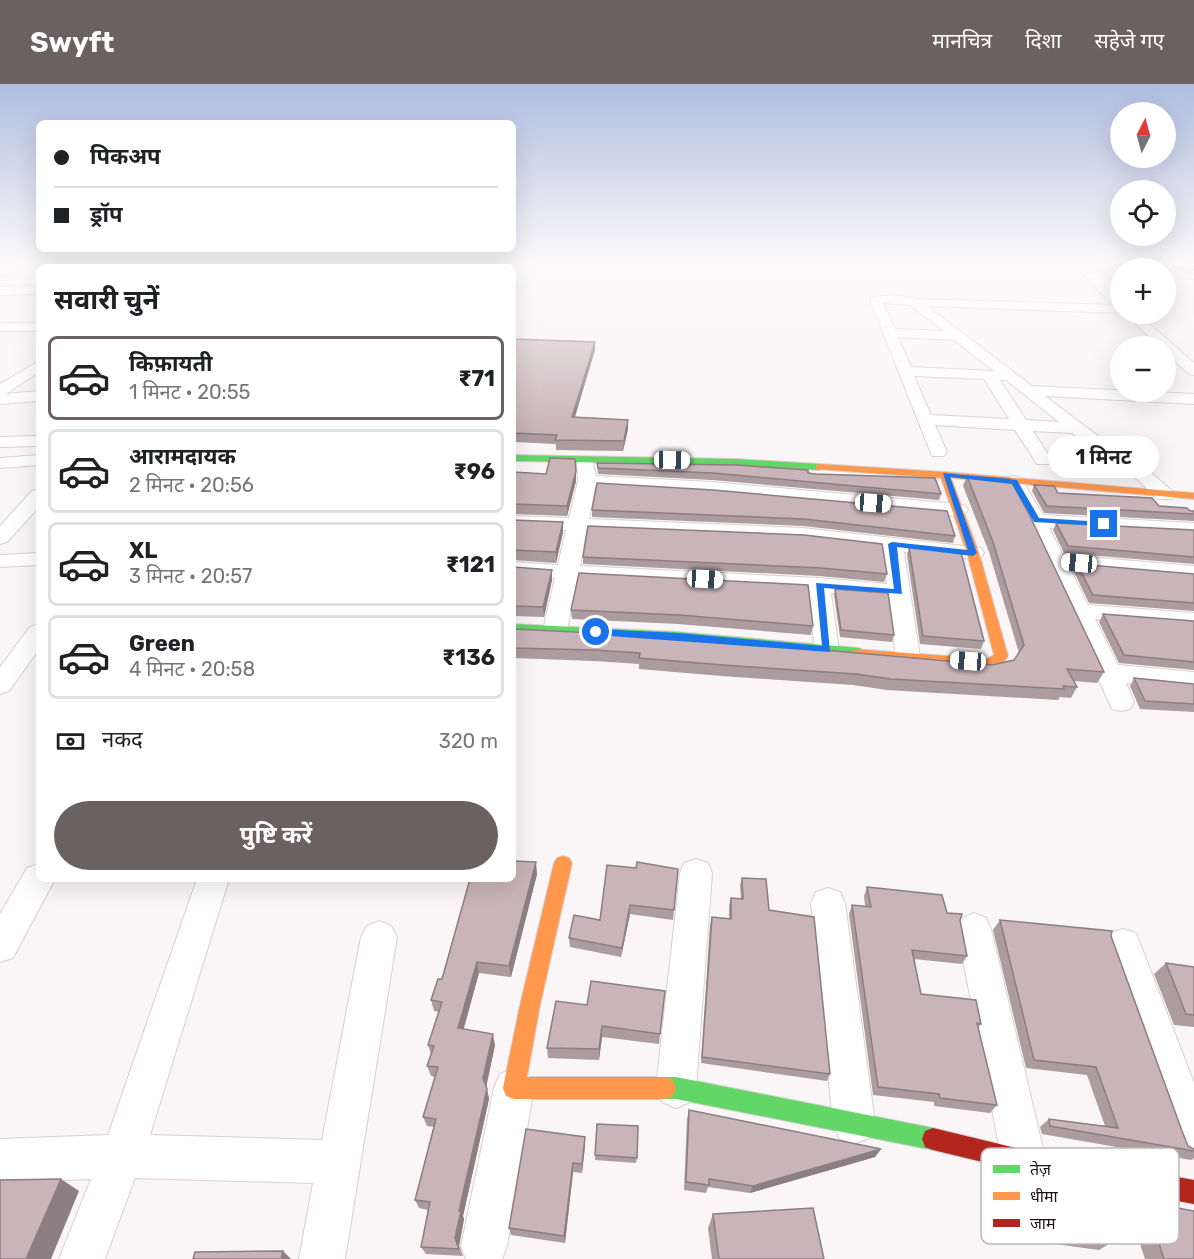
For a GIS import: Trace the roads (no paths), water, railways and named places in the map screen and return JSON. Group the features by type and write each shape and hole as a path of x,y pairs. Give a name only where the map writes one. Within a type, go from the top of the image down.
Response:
{"street":[{"path":"884,320 938,452"},
{"path":"939,320 1032,388 1107,436"},
{"path":"945,320 962,336"},
{"path":"1141,324 1194,371"},
{"path":"1155,324 1194,357"},
{"path":"2,328 36,327"},
{"path":"889,333 962,336"},
{"path":"0,378 36,355"},
{"path":"0,390 36,367"},
{"path":"906,371 989,375 1032,388 1194,405"},
{"path":"989,375 1043,460"},
{"path":"1032,388 1194,399"},
{"path":"1032,388 1096,443 1103,457 1113,462 1131,458 1165,495"},
{"path":"0,399 36,396"},
{"path":"926,420 1077,428"},
{"path":"0,442 36,441"},
{"path":"516,458 736,462 945,475 1194,496"},
{"path":"555,630 587,481 586,458"},
{"path":"0,463 36,460"},
{"path":"516,628 678,636 908,657 987,663 997,661 1001,656 973,553 945,475"},
{"path":"587,481 712,488 958,510"},
{"path":"1014,482 1056,561 1121,702"},
{"path":"0,538 36,498"},
{"path":"1036,521 1194,529"},
{"path":"516,522 791,534 973,553"},
{"path":"892,544 908,657"},
{"path":"0,561 36,559"},
{"path":"1056,561 1194,573"},
{"path":"516,569 819,585 899,592"},
{"path":"819,585 827,650"},
{"path":"1079,611 1194,620"},
{"path":"0,685 36,636"},
{"path":"1109,673 1194,681"},
{"path":"484,1246 530,1005 563,863"},
{"path":"676,1088 696,873"},
{"path":"0,946 37,882"},
{"path":"82,1259 122,1156 212,882"},
{"path":"828,903 854,1123"},
{"path":"974,929 1021,1148"},
{"path":"322,1259 379,937"},
{"path":"1123,945 1194,1138"},
{"path":"514,1088 676,1088 981,1149"},
{"path":"0,1161 122,1156 340,1162"},
{"path":"1179,1189 1194,1192"}]}
